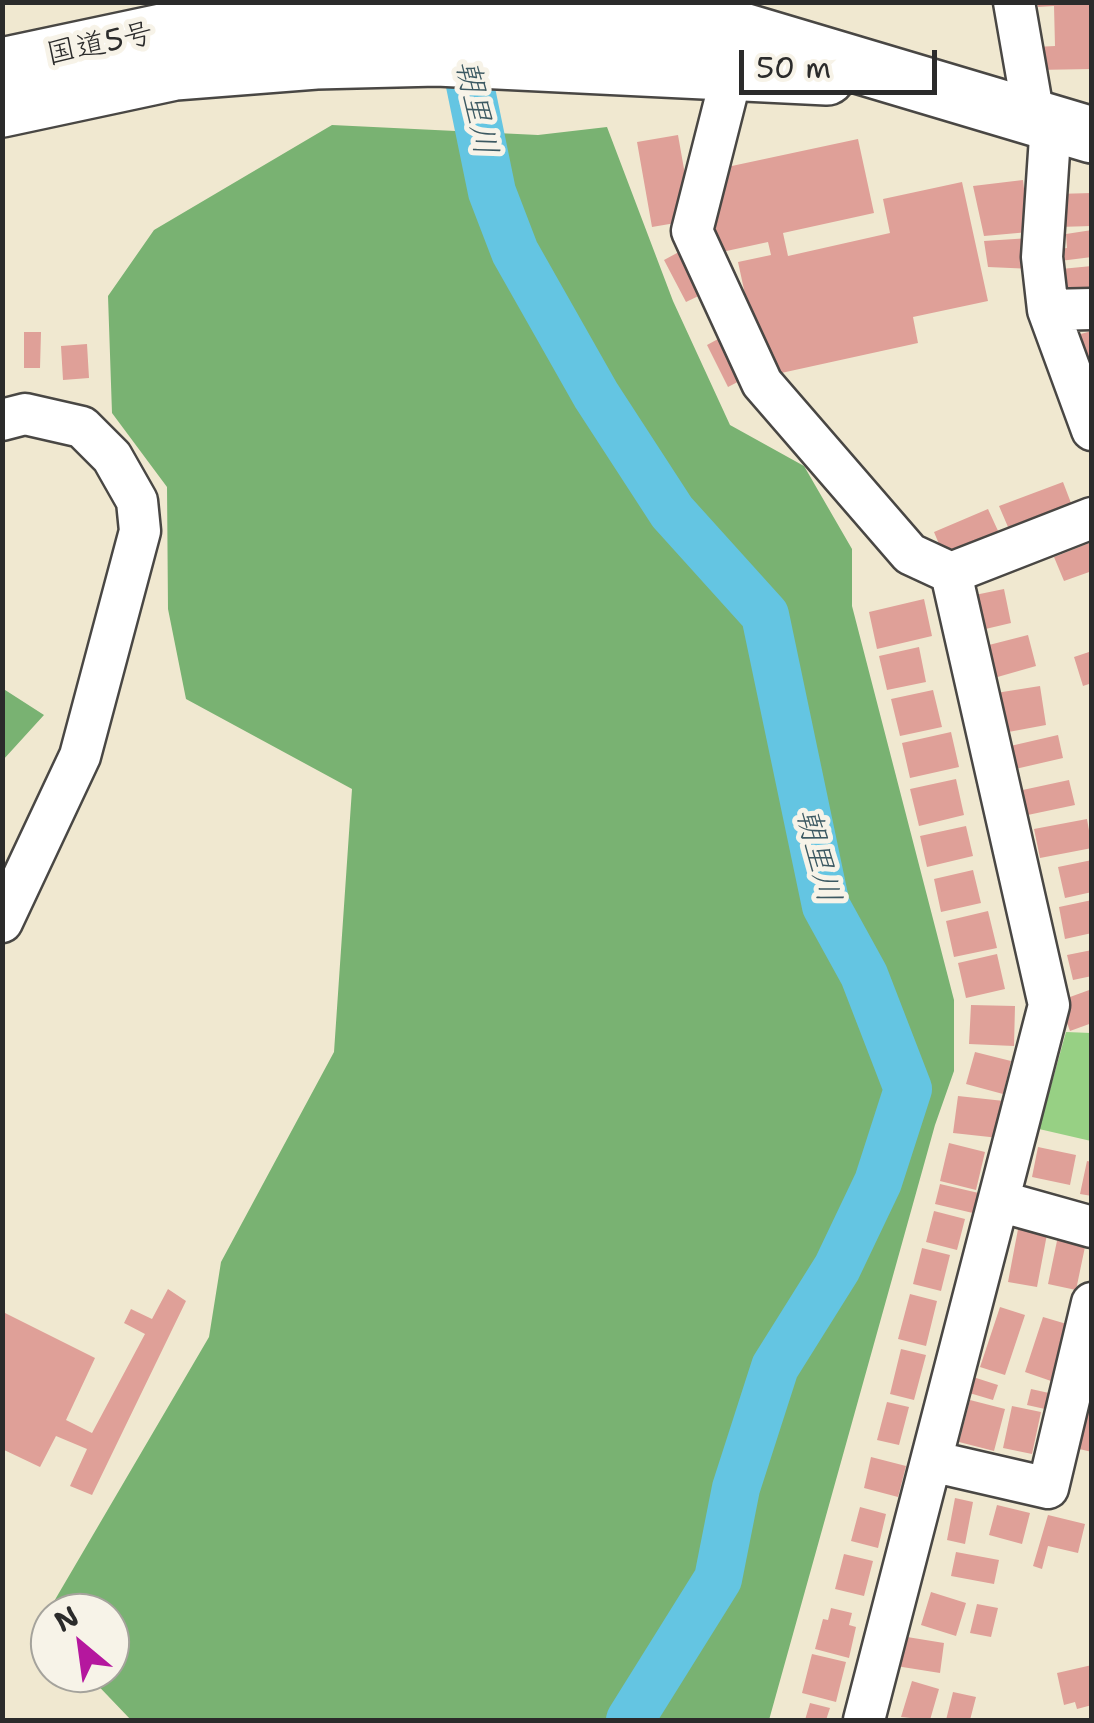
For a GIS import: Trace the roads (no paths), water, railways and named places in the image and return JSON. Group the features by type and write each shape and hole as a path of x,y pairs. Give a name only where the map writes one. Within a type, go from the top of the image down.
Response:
{"highway":[{"name":"国道5号","path":"2,66 314,36 438,8 566,40 730,34 910,80 1059,124"},
{"name":"国道5号","path":"2,109 168,52"}],"street":[{"path":"1014,2 1059,124 1042,256 1048,310 1092,430"},
{"path":"730,34 692,231 762,383 910,554 951,574 1092,518"},
{"path":"1048,310 1092,309"},
{"path":"2,420 25,414 82,427 112,457 137,501 140,531 80,756 2,922"},
{"path":"864,1720 1049,1005 951,574"},
{"path":"998,1200 1092,1227"},
{"path":"931,1461 1048,1488 1092,1304"}],"waterway":[{"name":"朝里川","path":"465,25 462,46 492,192 515,252 596,395 672,512 765,615 826,906 864,975 908,1089 878,1182 837,1268 775,1367 736,1488 718,1579 630,1720"}]}
